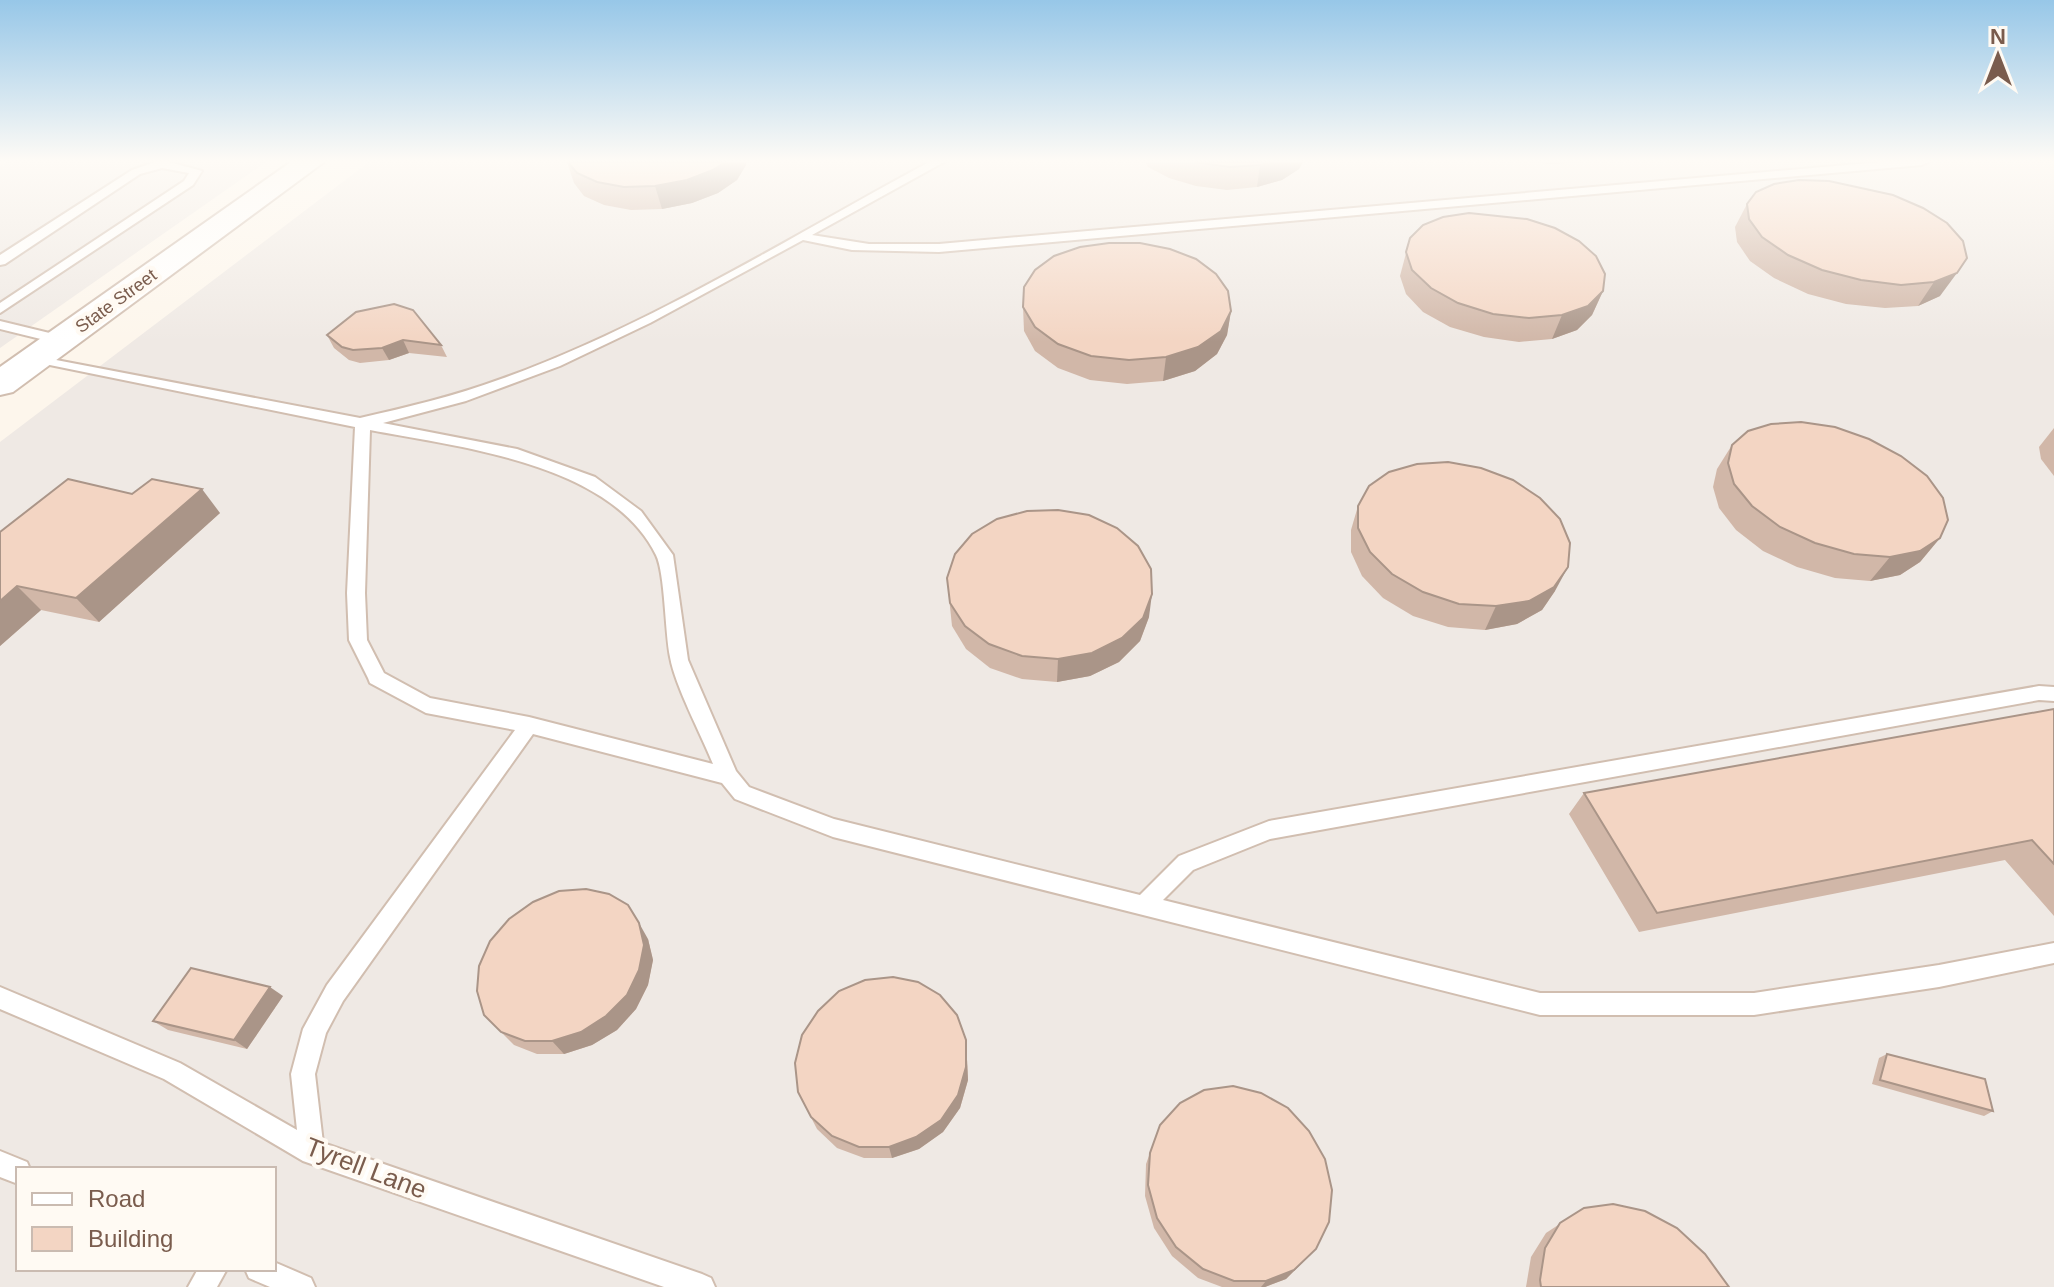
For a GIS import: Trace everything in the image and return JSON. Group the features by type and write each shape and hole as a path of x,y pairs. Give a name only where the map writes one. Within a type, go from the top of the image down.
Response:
{"street":[{"name":"State Street","path":"0,384 226,222"}],"lane":[{"path":"0,261 60,222"},
{"path":"0,309 130,222"},
{"path":"363,422 403,415 475,394 562,362 644,322 827,222"},
{"path":"801,236 834,247 868,250 939,248 1236,222"},
{"path":"0,325 48,349 512,453 589,481 635,515 665,555 679,660 728,776 742,793 833,828 1540,1004 1754,1004 1939,976 2054,953"},
{"path":"363,422 356,593 358,640 377,678 426,705 529,725 728,776"},
{"path":"1143,906 1186,863 1269,830 2039,693 2054,694"},
{"path":"312,1152 303,1074 315,1029 335,993 529,725"},
{"name":"Tyrell Lane","path":"0,998 172,1071 312,1152 702,1287"},
{"path":"263,1271 302,1287"}],"shaded area":[{"path":"0,222 180,222 0,348"},
{"path":"290,222 2054,222 2054,1287 0,1287 0,442"}],"building":[{"path":"1430,222 1537,222 1555,228 1579,241 1596,256 1605,274 1603,291 1588,306 1562,315 1529,318 1493,314 1458,303 1431,288 1412,270 1406,252 1410,238"},
{"path":"1751,222 1945,222 1963,241 1967,258 1957,273 1934,282 1901,285 1861,280 1822,270 1788,255 1762,237"},
{"path":"1140,243 1170,249 1196,259 1216,274 1228,291 1231,311 1221,331 1198,347 1166,357 1129,360 1091,356 1058,344 1035,327 1023,307 1024,287 1035,270 1054,256 1080,247"},
{"path":"394,304 413,310 441,345 403,340 382,348 353,350 342,347 327,335 356,312"},
{"path":"1801,422 1835,427 1869,439 1901,456 1927,476 1943,498 1948,520 1940,538 1920,551 1890,557 1854,554 1815,543 1780,527 1752,506 1734,484 1728,463 1732,445 1748,431 1771,424"},
{"path":"1448,462 1481,468 1513,480 1540,498 1560,519 1570,543 1568,567 1554,587 1529,601 1496,606 1459,604 1423,592 1392,574 1370,552 1358,528 1358,506 1369,486 1389,472 1417,464"},
{"path":"68,479 132,494 152,479 202,489 76,598 17,586 0,601 0,532"},
{"path":"1058,510 1089,515 1117,528 1138,546 1151,569 1152,594 1143,618 1122,638 1092,653 1058,659 1022,656 989,644 965,626 950,603 947,578 955,554 972,534 997,519 1027,511"},
{"path":"2054,709 2054,864 2032,840 1657,913 1584,793"},
{"path":"586,889 609,894 628,905 639,923 644,945 639,970 627,995 606,1016 581,1032 552,1041 525,1041 501,1032 484,1015 477,991 479,966 490,941 509,919 533,902 559,891"},
{"path":"191,968 270,987 234,1040 153,1021"},
{"path":"893,977 918,982 940,995 957,1015 966,1040 966,1067 958,1095 941,1120 916,1137 889,1147 859,1147 832,1136 811,1117 798,1092 795,1063 802,1035 818,1011 839,991 865,980"},
{"path":"1887,1054 1985,1079 1993,1111 1880,1080"},
{"path":"1233,1086 1261,1093 1288,1108 1309,1131 1325,1159 1332,1190 1329,1222 1316,1249 1294,1270 1266,1281 1234,1281 1203,1269 1176,1247 1157,1218 1148,1185 1150,1153 1160,1125 1180,1103 1204,1090"},
{"path":"1613,1204 1645,1211 1677,1228 1705,1254 1729,1287 1541,1287 1545,1248 1560,1223 1584,1208"}]}
